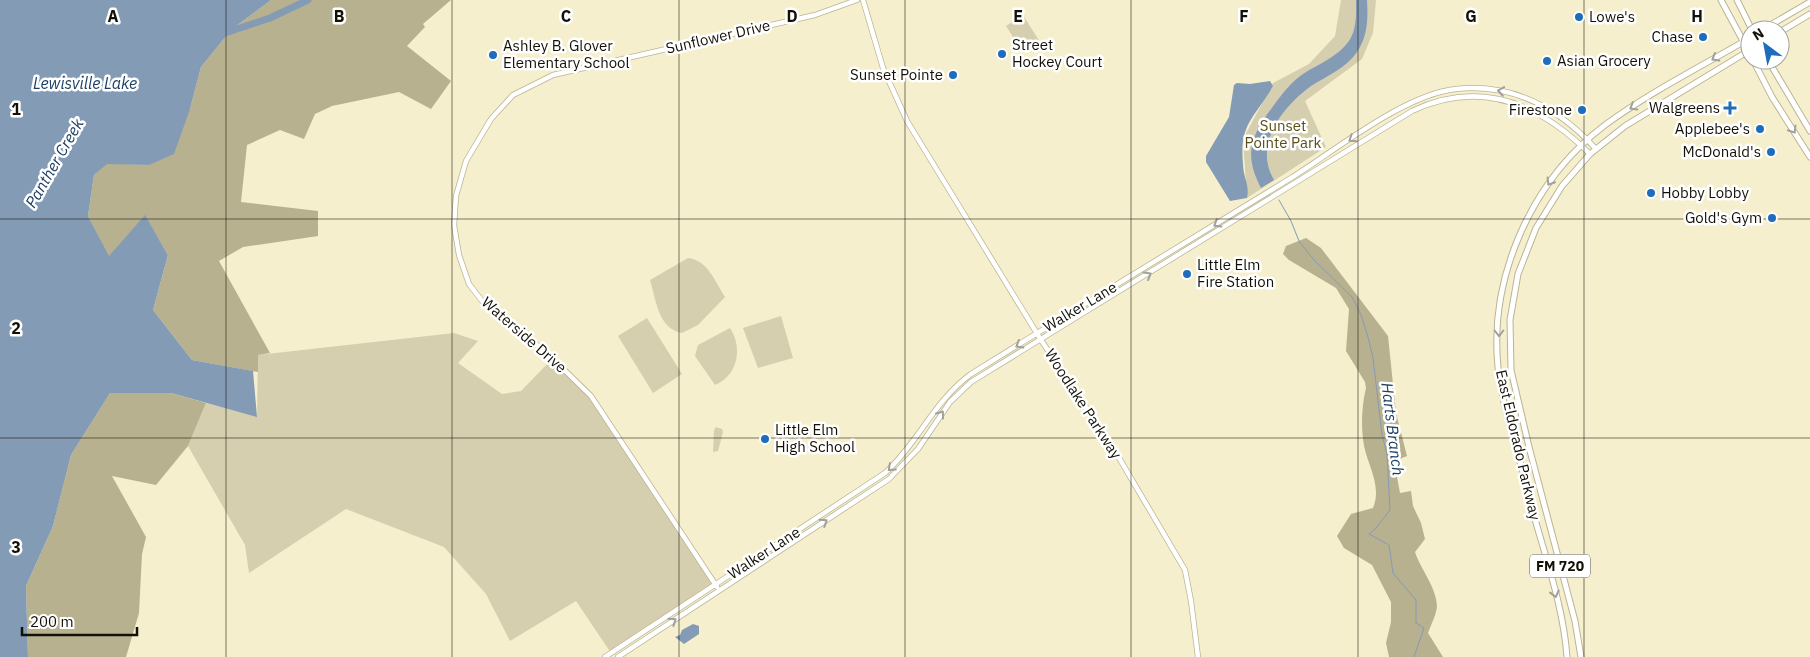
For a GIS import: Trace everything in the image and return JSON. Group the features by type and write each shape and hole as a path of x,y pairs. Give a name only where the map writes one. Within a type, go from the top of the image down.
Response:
{"main road":[{"path":"1721,0 1740,36"},
{"path":"1737,0 1747,20"},
{"path":"1779,20 1810,2"},
{"path":"1790,26 1810,14"},
{"name":"East Eldorado Parkway","path":"1567,657 1555,591 1498,367 1499,320 1510,257 1528,216 1555,174 1582,145 1626,110 1740,44"},
{"name":"East Eldorado Parkway","path":"1581,657 1575,621 1528,447 1511,370 1510,320 1518,274 1536,228 1562,186 1590,154 1625,126 1740,58"},
{"path":"1758,70 1772,97 1808,150 1810,157"},
{"path":"1774,70 1810,131"},
{"path":"1662,89 1667,100"}],"street":[{"name":"Sunflower Drive","path":"577,69 815,15 857,0"},
{"name":"Woodlake Parkway","path":"863,0 883,68 907,121 1041,340 1115,451 1185,570 1198,657"},
{"name":"Waterside Drive","path":"577,69 553,75 514,95 491,119 466,161 456,196 454,225 459,255 469,284 486,306 545,351 600,407 719,590"},
{"name":"Walker Lane","path":"606,657 885,473 902,458 936,407 955,386 971,374 1183,245 1398,110 1426,96 1455,89 1470,88 1509,92 1536,100 1552,110 1596,149"},
{"name":"Walker Lane","path":"618,657 889,479 918,449 950,402 971,382 1218,233 1378,132 1424,106 1453,98 1476,96 1522,105 1551,120 1573,136 1590,154"},
{"path":"654,626 657,632"}],"green space":[{"name":"Sunset Pointe Park","path":"1341,0 1376,0 1373,33 1362,59 1305,101 1326,147 1247,198 1243,139 1273,83 1309,64 1335,36"},
{"path":"1023,15 1040,42 1023,53 1006,26"},
{"path":"688,258 706,267 725,297 698,325 682,333 668,326 663,319 656,304 650,280"},
{"path":"781,316 793,358 758,368 743,328"},
{"path":"647,318 682,374 653,393 618,336"},
{"path":"730,328 736,344 736,360 729,375 715,385 695,356 698,345"},
{"path":"454,333 478,341 458,363 502,394 521,391 553,358 596,402 716,585 611,653 576,601 510,641 486,594 444,547 346,509 249,573 245,545 188,446 206,403 257,416 258,355"},
{"path":"716,427 722,429 723,432 718,451 713,452 714,430"}],"shaded area":[{"path":"271,0 451,0 423,24 425,27 407,46 451,81 431,109 399,92 332,106 315,114 304,139 280,130 247,145 241,202 318,211 318,236 243,247 219,261 270,353 258,355 258,372 192,360 153,310 168,255 145,216 109,257 88,216 94,175 107,163 149,165 190,109 201,67 232,29"},
{"path":"1306,238 1321,248 1388,336 1396,413 1407,456 1394,461 1400,493 1411,491 1413,506 1421,523 1425,539 1415,552 1432,586 1436,600 1435,617 1428,633 1443,657 1389,657 1386,643 1391,622 1391,602 1372,565 1344,548 1337,536 1351,514 1373,508 1376,499 1375,482 1364,448 1362,433 1366,388 1365,382 1346,351 1349,309 1336,288 1289,260 1283,254 1286,246"},
{"path":"110,393 171,393 206,403 188,446 156,485 112,476 146,537 142,554 139,613 126,657 28,657 26,586 53,526 71,455"}],"water":[{"name":"Lewisville Lake","path":"0,0 271,0 232,29 201,67 190,109 174,154 149,165 107,164 94,175 88,216 109,256 145,215 168,255 153,310 192,360 253,371 257,417 171,393 110,393 71,455 53,526 26,586 28,657 0,657"},
{"path":"1356,0 1367,0 1366,27 1361,46 1353,58 1311,86 1281,116 1269,140 1267,154 1268,167 1274,180 1261,188 1252,164 1251,154 1255,135 1266,116 1287,88 1303,74 1334,56 1349,41 1355,26"},
{"path":"1270,81 1273,86 1250,122 1243,139 1242,150 1244,173 1248,189 1247,198 1230,201 1206,162 1206,156 1229,117 1234,85 1237,83 1250,84"},
{"path":"693,624 699,626 699,634 684,644 675,637 680,635 682,630"}],"waterway":[{"name":"Panther Creek","path":"222,34 270,18 308,0"},
{"name":"Harts Branch","path":"1279,200 1291,221 1299,241 1313,259 1352,297 1361,315 1368,337 1373,358 1382,435 1387,454 1390,510 1369,534 1389,545 1393,573 1416,600 1416,623 1424,628 1414,657"}],"place":[{"name":"Lowe's","path":"1579,17"},
{"name":"Chase","path":"1703,37"},
{"name":"Street Hockey Court","path":"1002,54"},
{"name":"Ashley B. Glover Elementary School","path":"493,55"},
{"name":"Asian Grocery","path":"1547,61"},
{"name":"Sunset Pointe","path":"953,75"},
{"name":"Walgreens","path":"1730,108"},
{"name":"Firestone","path":"1582,110"},
{"name":"Applebee's","path":"1760,129"},
{"name":"McDonald's","path":"1771,152"},
{"name":"Hobby Lobby","path":"1651,193"},
{"name":"Gold's Gym","path":"1772,218"},
{"name":"Little Elm Fire Station","path":"1187,274"},
{"name":"Little Elm High School","path":"765,439"}]}
